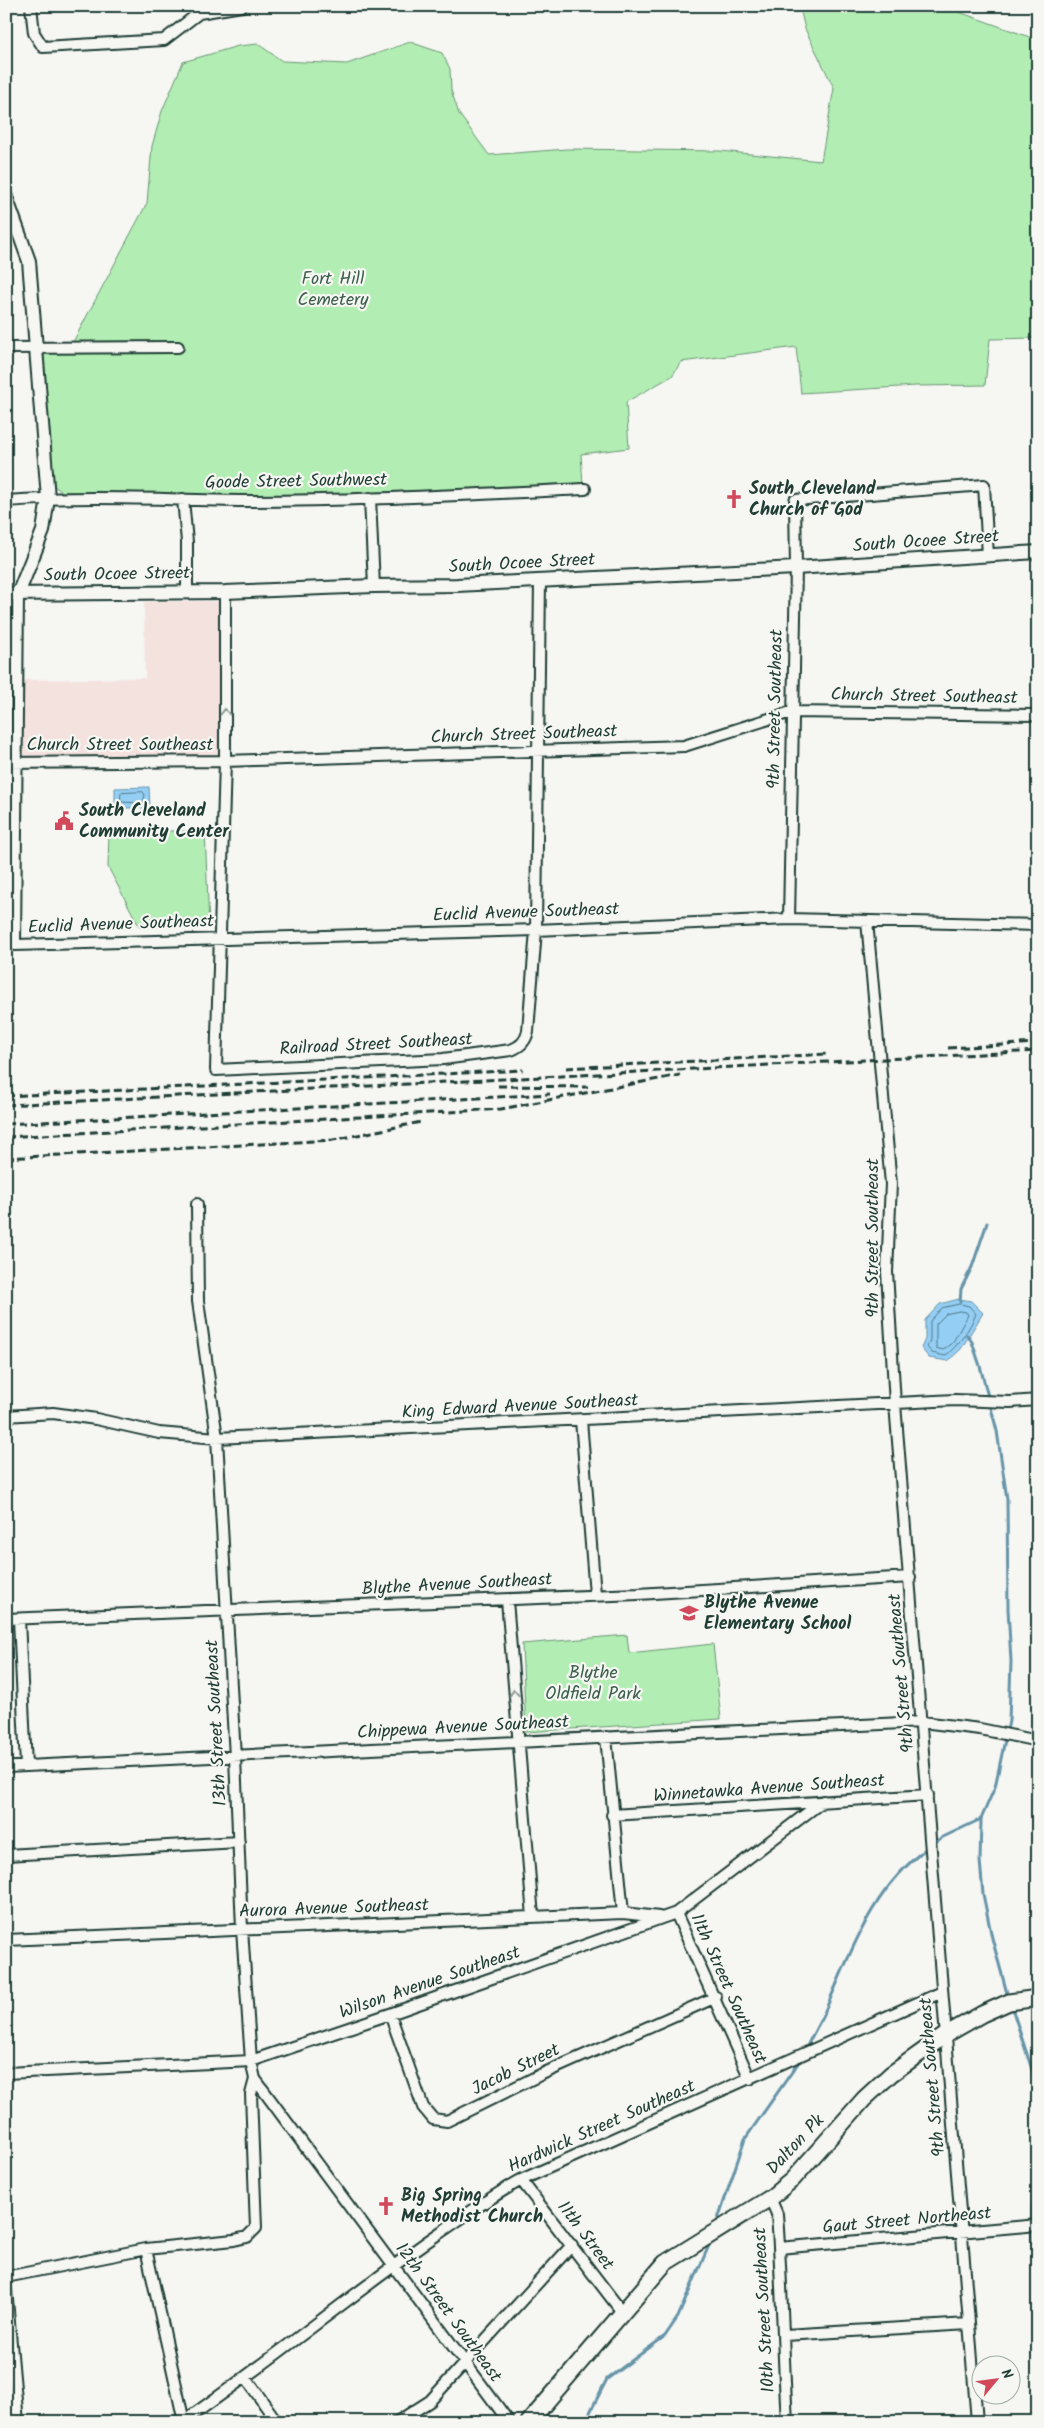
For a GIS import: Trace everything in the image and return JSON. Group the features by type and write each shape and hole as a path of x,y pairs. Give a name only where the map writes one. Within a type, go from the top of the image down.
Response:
{"main road":[{"name":"Dalton Pk","path":"528,2422 656,2273 674,2256 770,2198 792,2180 864,2099 892,2074 948,2034 982,2014 1009,2002 1038,1998"}],"street":[{"path":"31,6 34,33 43,47 164,40 199,13 242,6"},
{"path":"361,6 372,6"},
{"path":"6,198 29,260 48,498 43,531 12,594 17,762"},
{"path":"6,348 178,347"},
{"name":"9th Street Southeast","path":"789,919 791,712 796,568 795,500 984,485 988,556"},
{"name":"Goode Street Southwest","path":"6,500 48,498 252,501 585,489"},
{"path":"370,498 374,586"},
{"path":"183,499 187,542 187,591"},
{"name":"South Ocoee Street","path":"12,594 225,592 540,581 796,568 1038,552"},
{"path":"536,930 536,751 540,581"},
{"path":"219,938 225,761 225,592"},
{"name":"Church Street Southeast","path":"6,763 225,761 684,746 791,712 1038,714"},
{"name":"Euclid Avenue Southeast","path":"17,762 16,945 536,930 789,919 1038,924"},
{"name":"9th Street Southeast","path":"867,921 891,1184 886,1272 942,1992 948,2034 978,2422"},
{"name":"Railroad Street Southeast","path":"219,938 216,1070 477,1055 519,1047 525,1040 528,1031 536,930"},
{"name":"13th Street Southeast","path":"146,2249 234,2240 247,2237 256,2228 250,2094 254,2079 251,2061 242,1929 235,1757 217,1438 198,1301 196,1204"},
{"name":"King Edward Avenue Southeast","path":"6,1416 53,1413 96,1419 159,1433 217,1438 955,1400 1010,1402 1038,1400"},
{"path":"581,1420 595,1594"},
{"name":"Blythe Avenue Southeast","path":"6,1619 507,1600 910,1577"},
{"path":"507,1600 517,1742 533,1917"},
{"path":"19,1618 26,1766"},
{"name":"Chippewa Avenue Southeast","path":"6,1767 922,1722 980,1729 1038,1741"},
{"path":"606,1737 612,1815 623,1913"},
{"name":"Winnetawka Avenue Southeast","path":"612,1815 928,1795"},
{"name":"Wilson Avenue Southeast","path":"6,2073 251,2061 676,1913 823,1801"},
{"path":"6,1855 239,1842"},
{"name":"Aurora Avenue Southeast","path":"6,1940 623,1913 663,1918"},
{"name":"11th Street Southeast","path":"676,1913 716,1997 750,2079"},
{"name":"Hardwick Street Southeast","path":"182,2421 246,2378 393,2265 499,2192 521,2180 942,1992"},
{"name":"Jacob Street","path":"390,2014 423,2107 433,2118 447,2121 542,2074 716,1997"},
{"name":"12th Street Southeast","path":"254,2079 509,2422"},
{"name":"11th Street","path":"521,2180 622,2312"},
{"name":"10th Street Southeast","path":"770,2198 777,2214 780,2248 787,2422"},
{"name":"Gaut Street Northeast","path":"780,2248 1038,2225"},
{"path":"397,2422 430,2401 572,2245"},
{"path":"6,2277 146,2249 182,2421"},
{"path":"6,2288 18,2422"},
{"path":"785,2335 969,2324"},
{"path":"246,2378 277,2422"}],"shaded area":[{"path":"220,601 223,754 24,756 22,680 145,678 144,602"},
{"path":"6,775 13,1081 6,1082"}],"green space":[{"name":"Fort Hill Cemetery","path":"813,6 942,6 1038,40 1038,338 990,339 985,385 916,386 801,393 796,347 681,362 672,376 626,402 629,448 581,454 583,485 253,497 62,492 53,485 43,344 73,342 147,203 152,146 162,111 183,62 238,46 258,44 282,61 347,64 410,42 442,53 450,69 451,90 459,114 489,155 567,149 720,151 821,161 834,88 805,29 800,8"},
{"path":"109,831 205,831 209,927 139,926 108,867"},
{"name":"Blythe Oldfield Park","path":"627,1635 629,1653 713,1644 721,1719 526,1732 522,1644"}],"water":[{"path":"149,787 150,808 115,808 115,788"},
{"path":"959,1299 971,1301 983,1313 961,1349 948,1361 929,1358 921,1348 925,1339 925,1320 940,1304"}],"waterway":[{"path":"960,1302 961,1289 972,1267 987,1223"},
{"path":"967,1335 972,1342 980,1366 997,1431 1007,1499 1008,1609 1011,1661 1009,1721 995,1787 981,1819 980,1861 983,1894 992,1938 1008,1997"},
{"path":"933,1844 941,1838 981,1819"},
{"path":"805,2051 854,1944 877,1903 891,1883 928,1847"},
{"path":"1011,2005 1038,2088"},
{"path":"716,2225 745,2139 801,2059"},
{"path":"1038,2162 1032,2207 1032,2238 1038,2284"},
{"path":"585,2422 607,2379 665,2336 678,2317 710,2243"}],"railway":[{"path":"948,1048 1038,1043"},
{"path":"6,1105 1038,1051"},
{"path":"566,1068 828,1054"},
{"path":"6,1096 523,1070"},
{"path":"6,1137 501,1109 680,1075"},
{"path":"498,1086 588,1087"},
{"path":"6,1124 550,1094"},
{"path":"6,1158 333,1140 421,1122"}],"place":[{"name":"South Cleveland Church of God","path":"734,499"},
{"name":"South Cleveland Community Center","path":"64,821"},
{"name":"Blythe Avenue Elementary School","path":"689,1613"},
{"name":"Big Spring Methodist Church","path":"386,2206"}]}
